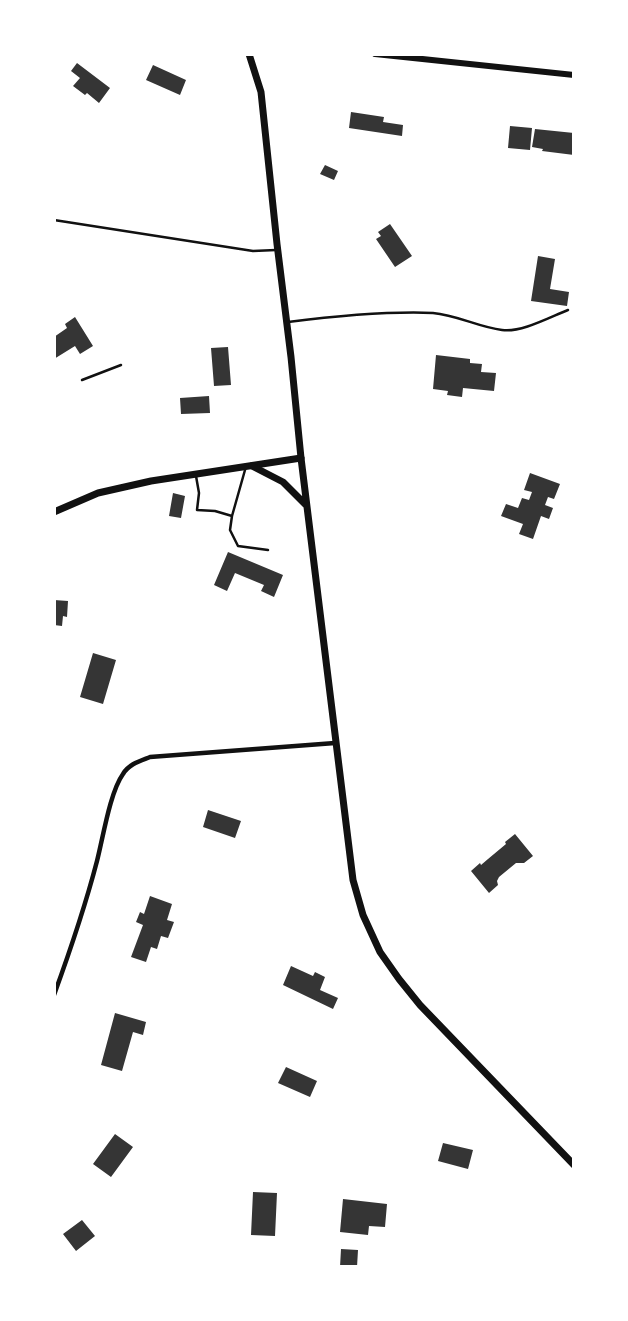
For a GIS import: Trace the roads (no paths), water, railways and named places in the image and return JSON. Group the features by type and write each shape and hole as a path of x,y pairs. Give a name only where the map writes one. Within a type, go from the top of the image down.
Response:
{"main road":[{"path":"248,54 261,92 335,743 353,880 363,915 380,952 420,1005 574,1165"},
{"path":"54,512 98,493 151,481 301,458"},
{"path":"249,466 283,482 306,505"}],"street":[{"path":"375,54 574,75"},
{"path":"54,995 72,946 114,791 127,769 150,757 335,743"}],"lane":[{"path":"54,220 253,251 277,250"},
{"path":"287,323 378,314 434,313 503,331 519,329 568,310"},
{"path":"82,380 121,365"},
{"path":"249,466 230,530 238,546 268,550"},
{"path":"196,474 199,493 197,510 232,516"}]}
